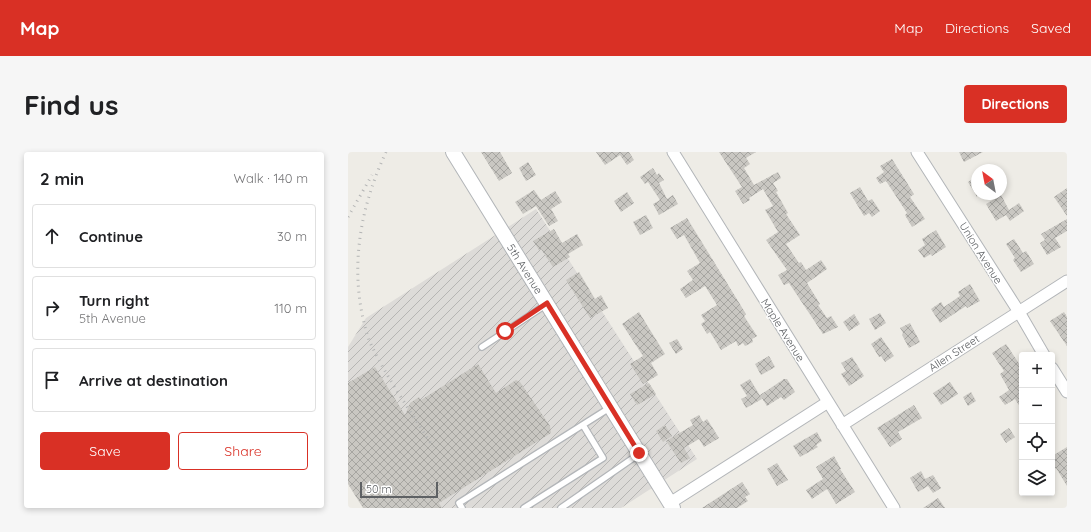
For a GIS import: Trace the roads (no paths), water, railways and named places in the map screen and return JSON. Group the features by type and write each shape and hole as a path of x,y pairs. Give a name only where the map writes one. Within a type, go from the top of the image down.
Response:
{"street":[{"name":"5th Avenue","path":"453,152 639,453 668,506"},
{"name":"Maple Avenue","path":"673,152 894,508"},
{"name":"Union Avenue","path":"917,152 1019,312 1042,352"},
{"name":"Allen Street","path":"842,425 1067,281"},
{"path":"1055,373 1067,392"},
{"path":"668,506 828,402"}],"lane":[{"path":"482,347 547,303"},
{"path":"462,508 459,503 611,407"},
{"path":"524,508 603,458 582,425"},
{"path":"561,508 639,453"}],"railway":[{"path":"386,152 376,175 363,221 359,245 359,292 369,340 375,354 433,447"},
{"path":"348,217 372,175"}]}
